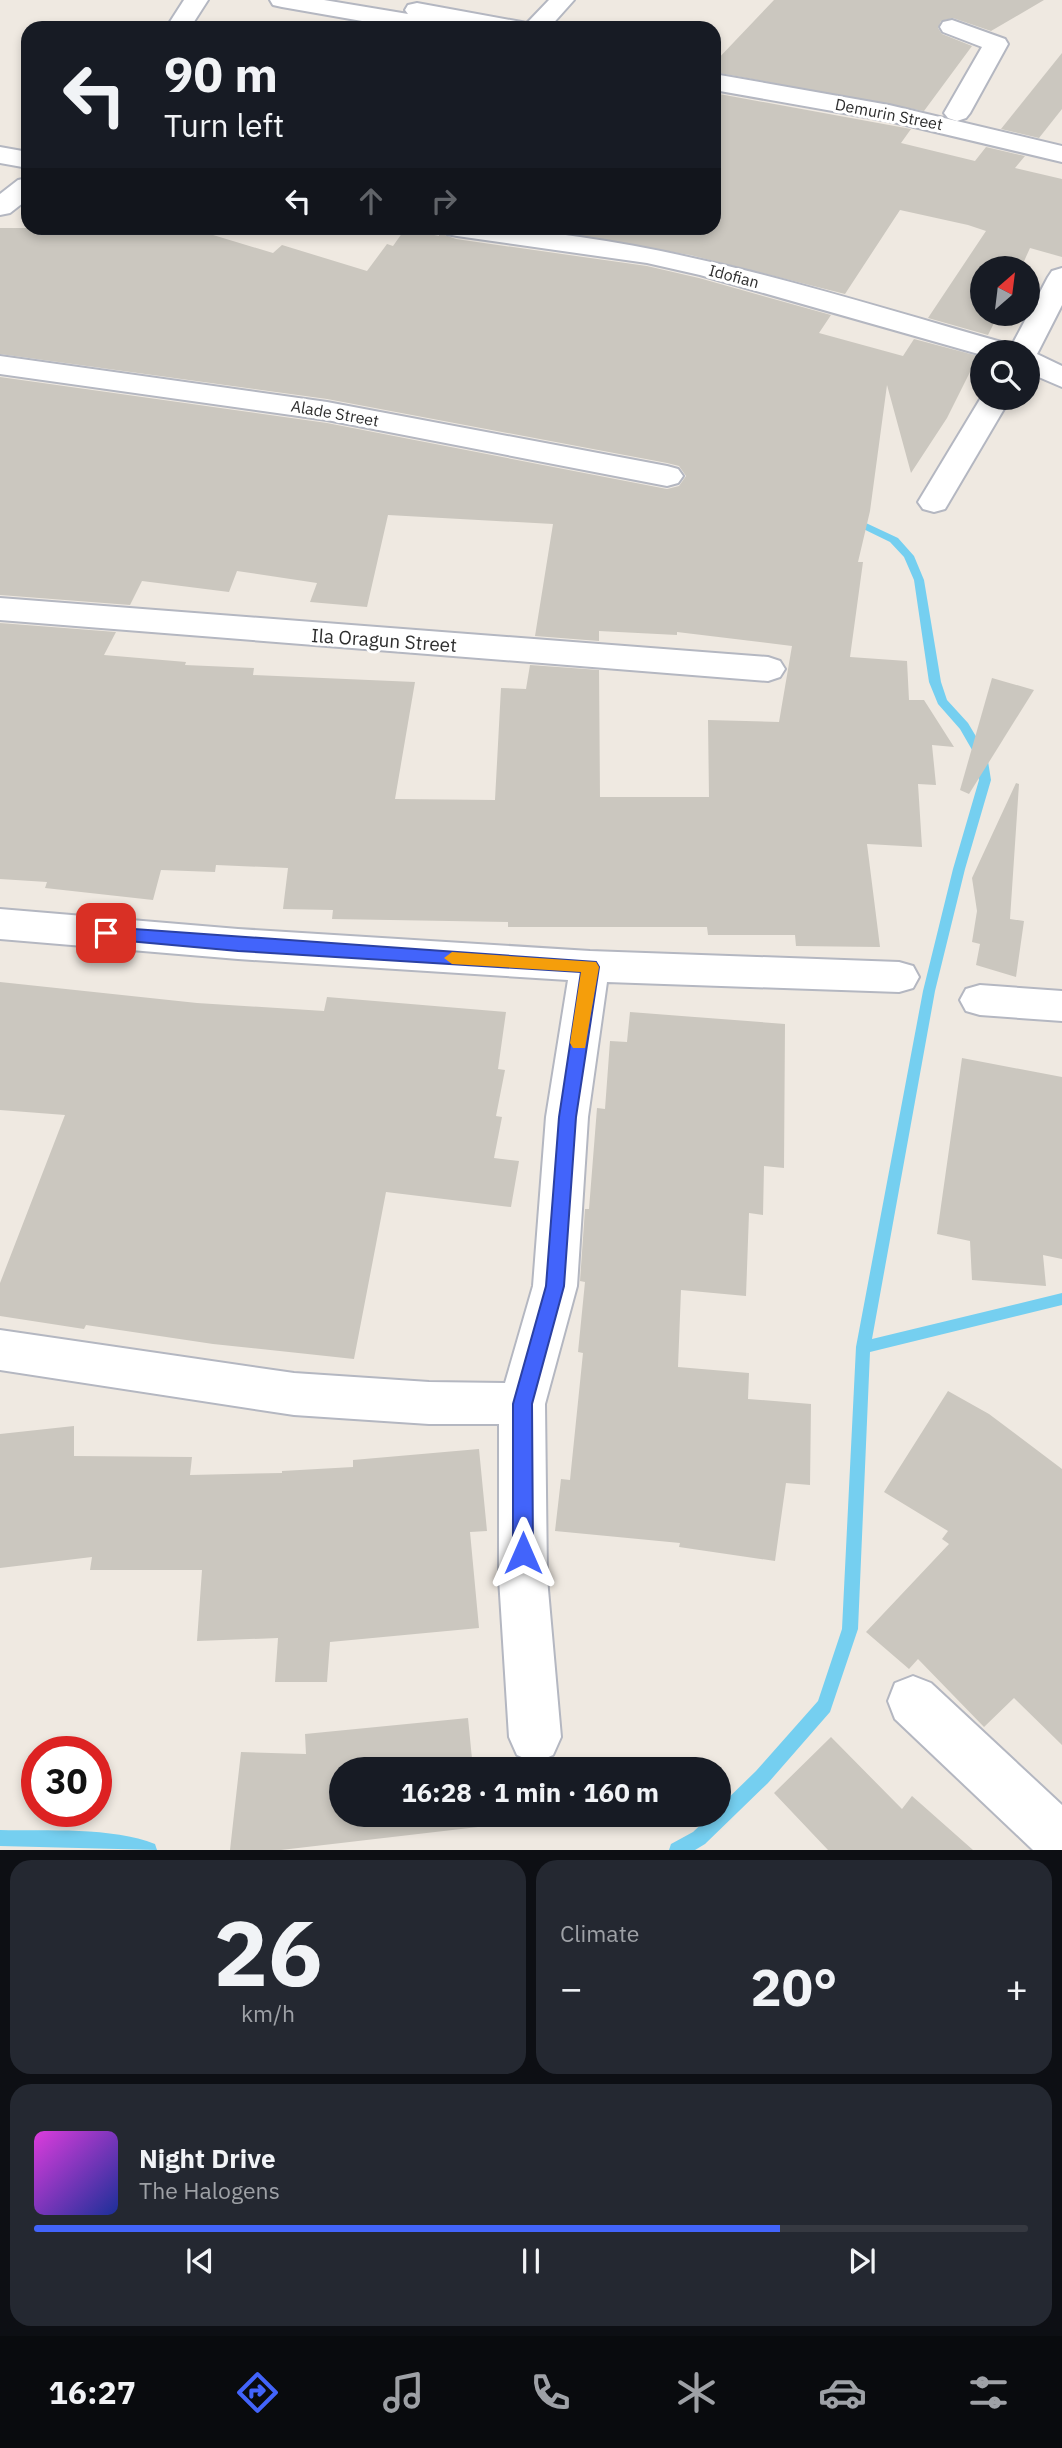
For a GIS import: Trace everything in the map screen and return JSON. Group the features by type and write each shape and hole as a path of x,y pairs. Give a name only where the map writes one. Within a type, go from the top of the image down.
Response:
{"street":[{"path":"182,21 196,0"},
{"path":"282,0 404,21"},
{"path":"359,0 478,21"},
{"path":"543,21 562,0"},
{"path":"952,27 996,44 957,113"},
{"name":"Demurin Street","path":"721,68 957,113 1062,138"},
{"name":"Demurin Street","path":"721,83 889,113 1062,154"},
{"path":"0,155 21,159"},
{"path":"0,207 21,191"},
{"name":"Idofian","path":"506,235 647,255 706,268 970,342"},
{"path":"1029,340 1062,276"},
{"name":"Alade Street","path":"0,365 258,399 378,420 609,468 667,476"},
{"path":"1040,367 1062,378"},
{"path":"934,502 988,410"},
{"name":"Ila Oragun Street","path":"0,609 768,669"},
{"path":"0,924 238,944 590,967 899,977"},
{"path":"535,1737 523,1578 522,1404 555,1286 567,1117 590,967"},
{"path":"981,1000 1062,1006"},
{"path":"0,1350 294,1394 429,1403 522,1404"},
{"path":"913,1700 1062,1841"}],"building":[{"path":"774,0 1044,0 991,31 953,18 941,21 938,28 942,34 972,46 924,111 721,73 721,56"},
{"path":"1062,53 1062,109 1039,138 1001,129"},
{"path":"721,94 911,129 901,143 975,161 986,147 1025,156 1015,168 1062,179 1062,257 1030,248 1026,256 970,256 970,326 992,326 988,335 928,318 986,231 968,225 900,210 845,294 690,255 570,235 721,235"},
{"path":"0,228 21,228 21,235 213,235 273,253 282,245 367,271 387,244 393,246 401,235 445,235 456,239 647,266 699,278 831,315 819,333 903,356 914,339 970,354 970,372 947,418 911,473 887,385 870,511 858,562 863,562 850,657 907,661 909,700 924,700 954,747 932,745 936,785 918,784 922,847 867,844 880,947 796,946 795,935 708,935 707,927 508,927 508,922 332,919 333,910 283,909 288,868 216,865 215,872 161,870 153,900 45,888 47,882 0,879 0,623 116,632 104,655 186,662 185,665 254,668 253,675 415,682 395,799 495,800 501,688 526,689 530,665 599,670 600,797 709,797 708,720 779,722 792,646 677,632 677,635 599,631 599,641 535,636 553,524 388,515 367,607 310,602 317,583 237,571 229,592 142,581 130,605 0,595 0,377 327,423 667,489 679,486 686,476 679,466 667,463 327,399 0,354"},
{"path":"992,678 1034,690 969,794 960,790"},
{"path":"1016,783 1019,784 1010,919 1024,921 1016,977 976,965 980,944 972,942 977,911 972,878"},
{"path":"0,982 197,1003 324,1011 327,997 506,1012 498,1069 505,1070 496,1116 502,1117 494,1158 519,1161 511,1207 386,1192 354,1359 213,1344 86,1325 84,1329 0,1316 0,1283 65,1115 0,1110"},
{"path":"630,1012 785,1024 784,1168 764,1166 763,1215 749,1213 746,1296 681,1290 678,1367 749,1373 748,1399 811,1404 810,1485 786,1483 775,1561 679,1547 680,1543 555,1531 561,1479 570,1480 583,1353 578,1352 585,1282 580,1281 597,1108 605,1109 610,1041 627,1042"},
{"path":"962,1058 1062,1077 1062,1259 1043,1255 1046,1286 972,1280 970,1241 937,1234"},
{"path":"948,1391 989,1414 1062,1469 1062,1745 1014,1698 984,1727 918,1659 909,1669 866,1632 949,1544 942,1539 948,1531 884,1492"},
{"path":"74,1426 74,1456 192,1457 190,1475 282,1473 353,1467 353,1460 479,1449 487,1531 470,1532 479,1628 330,1642 327,1682 275,1682 278,1638 197,1641 202,1570 90,1570 92,1557 0,1568 0,1434"},
{"path":"468,1718 472,1757 329,1757 329,1827 478,1827 281,1850 230,1850 241,1752 306,1754 305,1734"},
{"path":"831,1737 902,1809 912,1796 973,1850 828,1850 774,1793"}],"waterway":[{"path":"851,519 894,540 909,556 919,580 935,682 942,701 964,726 981,755 985,780 959,869 929,991 863,1347"},
{"path":"863,1347 1062,1299"},
{"path":"677,1850 699,1838 762,1777 824,1706 850,1629 863,1347"},
{"path":"0,1838 118,1842 149,1850"}],"slow traffic":[{"path":"452,958 590,967 579,1043"}],"route":[{"path":"106,933 590,967 567,1117 555,1286 522,1404 523,1553"}]}
